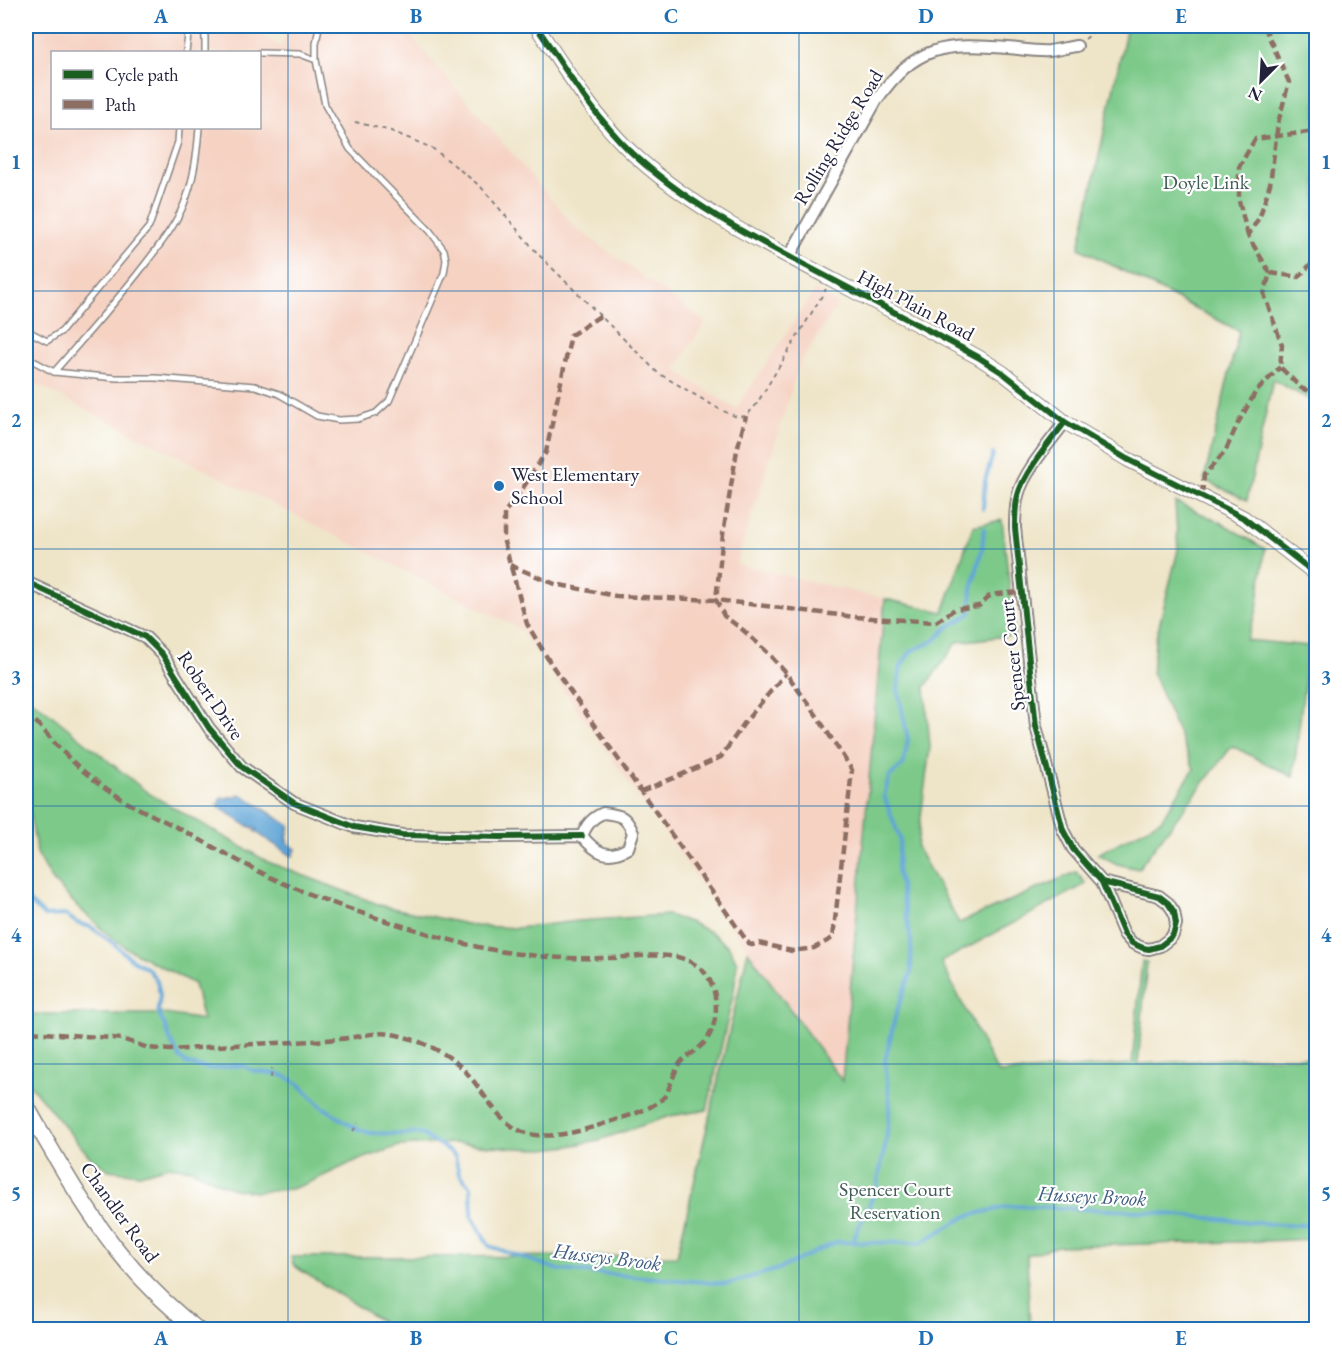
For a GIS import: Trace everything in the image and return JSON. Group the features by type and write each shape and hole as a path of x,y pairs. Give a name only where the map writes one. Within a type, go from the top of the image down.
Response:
{"main road":[{"name":"Chandler Road","path":"26,1105 104,1233 154,1292 198,1329"}],"street":[{"name":"High Plain Road","path":"536,26 609,127 628,148 677,190 737,229 978,357 1003,373 1065,422 1127,459 1244,518 1317,574"},
{"name":"Rolling Ridge Road","path":"789,257 876,101 892,78 913,60 943,48 959,46 1048,51 1077,46"},
{"name":"Spencer Court","path":"1065,422 1031,469 1022,484 1016,503 1015,528 1035,716 1041,746 1063,830 1079,857 1101,882 1124,934 1137,946 1149,949 1160,946 1169,939 1175,929 1176,918 1172,907 1164,899 1101,882"},
{"name":"Robert Drive","path":"26,582 145,637 162,654 209,728 242,767 294,803 354,827 402,835 582,836"},
{"path":"603,813 619,815 628,821 633,833 628,848 618,854 604,854 591,847 582,836 594,817 603,813"}],"lane":[{"path":"186,51 189,26"},
{"path":"203,26 206,37 205,51"},
{"path":"26,357 54,372 255,386 279,394 317,416 339,420 358,419 376,413 389,401 444,273 446,260 444,250 430,231 350,149 325,105 316,60 319,26"},
{"path":"261,53 300,54 316,60"},
{"path":"26,330 47,341 62,331 149,227 178,142 179,129"},
{"path":"54,372 130,284 165,238 183,207 191,184 199,129"}],"path":[{"path":"1077,46 1101,26"},
{"path":"355,122 391,131 432,148 449,161 481,188 538,255 658,373 736,417 746,416 756,405 832,279"},
{"path":"271,1078 272,1068"},
{"path":"353,1131 358,1123"}],"shaded area":[{"name":"West Elementary School","path":"26,26 246,26 281,47 290,26 402,26 576,228 705,322 675,370 736,409 815,290 838,304 800,363 736,564 885,599 842,1082 520,629 26,379"}],"green space":[{"name":"Doyle Link","path":"1127,26 1316,26 1316,403 1273,380 1247,500 1204,480 1239,331 1079,248"},
{"path":"1175,502 1220,522 1265,549 1257,610 1246,640 1309,646 1293,777 1232,746 1138,869 1117,864 1098,854 1161,820 1194,769 1152,672 1155,642 1178,550"},
{"name":"Spencer Court Reservation","path":"1002,520 1015,635 957,642 925,687 930,747 917,847 959,923 1076,872 1086,884 941,962 998,1073 1132,1064 1142,961 1147,962 1138,1064 1259,1057 1316,1057 1316,1239 1058,1246 1027,1255 1030,1330 393,1329 294,1266 291,1257 677,1256 748,951 842,1081 885,599 943,612 973,526"},
{"path":"26,696 148,793 268,862 383,906 476,926 518,928 668,915 712,933 729,947 737,963 734,991 707,1110 670,1116 599,1140 570,1146 544,1149 455,1143 399,1146 353,1162 291,1189 256,1192 234,1189 192,1169 168,1166 140,1174 109,1170 89,1156 26,1080 26,1014 165,1014 203,1020 194,984 128,949 106,933 53,881 37,853 26,794"}],"water":[{"path":"239,794 290,826 287,837 289,844 296,849 293,856 256,832 257,829 246,825 219,807 221,798 227,799"}],"waterway":[{"path":"983,509 985,481 993,454"},
{"path":"852,1242 876,1190 886,1142 890,1105 885,1061 896,1013 911,973 911,941 897,869 900,839 884,796 889,777 903,765 908,740 898,689 901,666 911,651 934,641 948,627 970,614 972,589 982,549 984,529"},
{"name":"Husseys Brook","path":"26,899 45,916 66,915 77,923 91,927 131,959 148,969 157,981 160,995 158,1009 160,1017 171,1042 186,1063 211,1069 243,1066 254,1071 278,1074 299,1084 320,1105 355,1128 370,1133 424,1135 455,1156 459,1174 471,1187 472,1216 489,1246 559,1270 727,1284 779,1269 836,1242 920,1243 967,1216 1010,1206 1136,1211 1281,1225 1316,1225"}],"marked path":[{"path":"1264,26 1289,82 1278,123 1270,184 1260,216 1248,236 1270,273 1264,294 1282,345 1280,367 1301,388 1316,394"},
{"path":"1248,236 1239,201 1239,167 1255,139 1316,131"},
{"path":"1270,273 1299,277 1316,258"},
{"path":"600,316 571,335 546,452 504,513 504,542 527,624 551,664 749,944 759,943 792,951 814,948 833,938 852,770 786,673 766,651 724,616 716,600 723,534 737,450 746,416"},
{"path":"1202,495 1204,475 1225,452 1255,393 1280,367"},
{"path":"510,565 555,584 616,596 716,600 855,617 936,622 955,609 979,606 988,597 1022,592"},
{"path":"641,791 721,757 745,722 786,673"},
{"path":"26,712 71,760 94,780 128,803 289,886 377,918 453,941 493,950 563,958 659,955 681,958 696,965 705,973 713,989 716,1009 708,1038 679,1065 666,1094 656,1104 599,1125 547,1136 523,1132 502,1118 470,1076 446,1055 410,1038 391,1034 378,1033 326,1040 170,1050 148,1048 112,1038 29,1032 26,1036"}],"cycle path":[{"path":"536,26 580,90 616,136 652,170 700,206 752,237 978,357 1003,373 1065,422 1127,459 1244,518 1316,574"},
{"path":"1065,422 1026,477 1021,486 1016,507 1015,528 1036,726 1063,830 1073,849 1102,882 1159,896 1168,903 1174,912 1176,924 1173,935 1160,946 1149,949 1132,943 1124,934 1102,882"},
{"path":"26,582 145,637 162,654 209,728 242,767 294,803 354,827 402,835 582,836"}],"place":[{"name":"West Elementary School","path":"499,486"}]}
